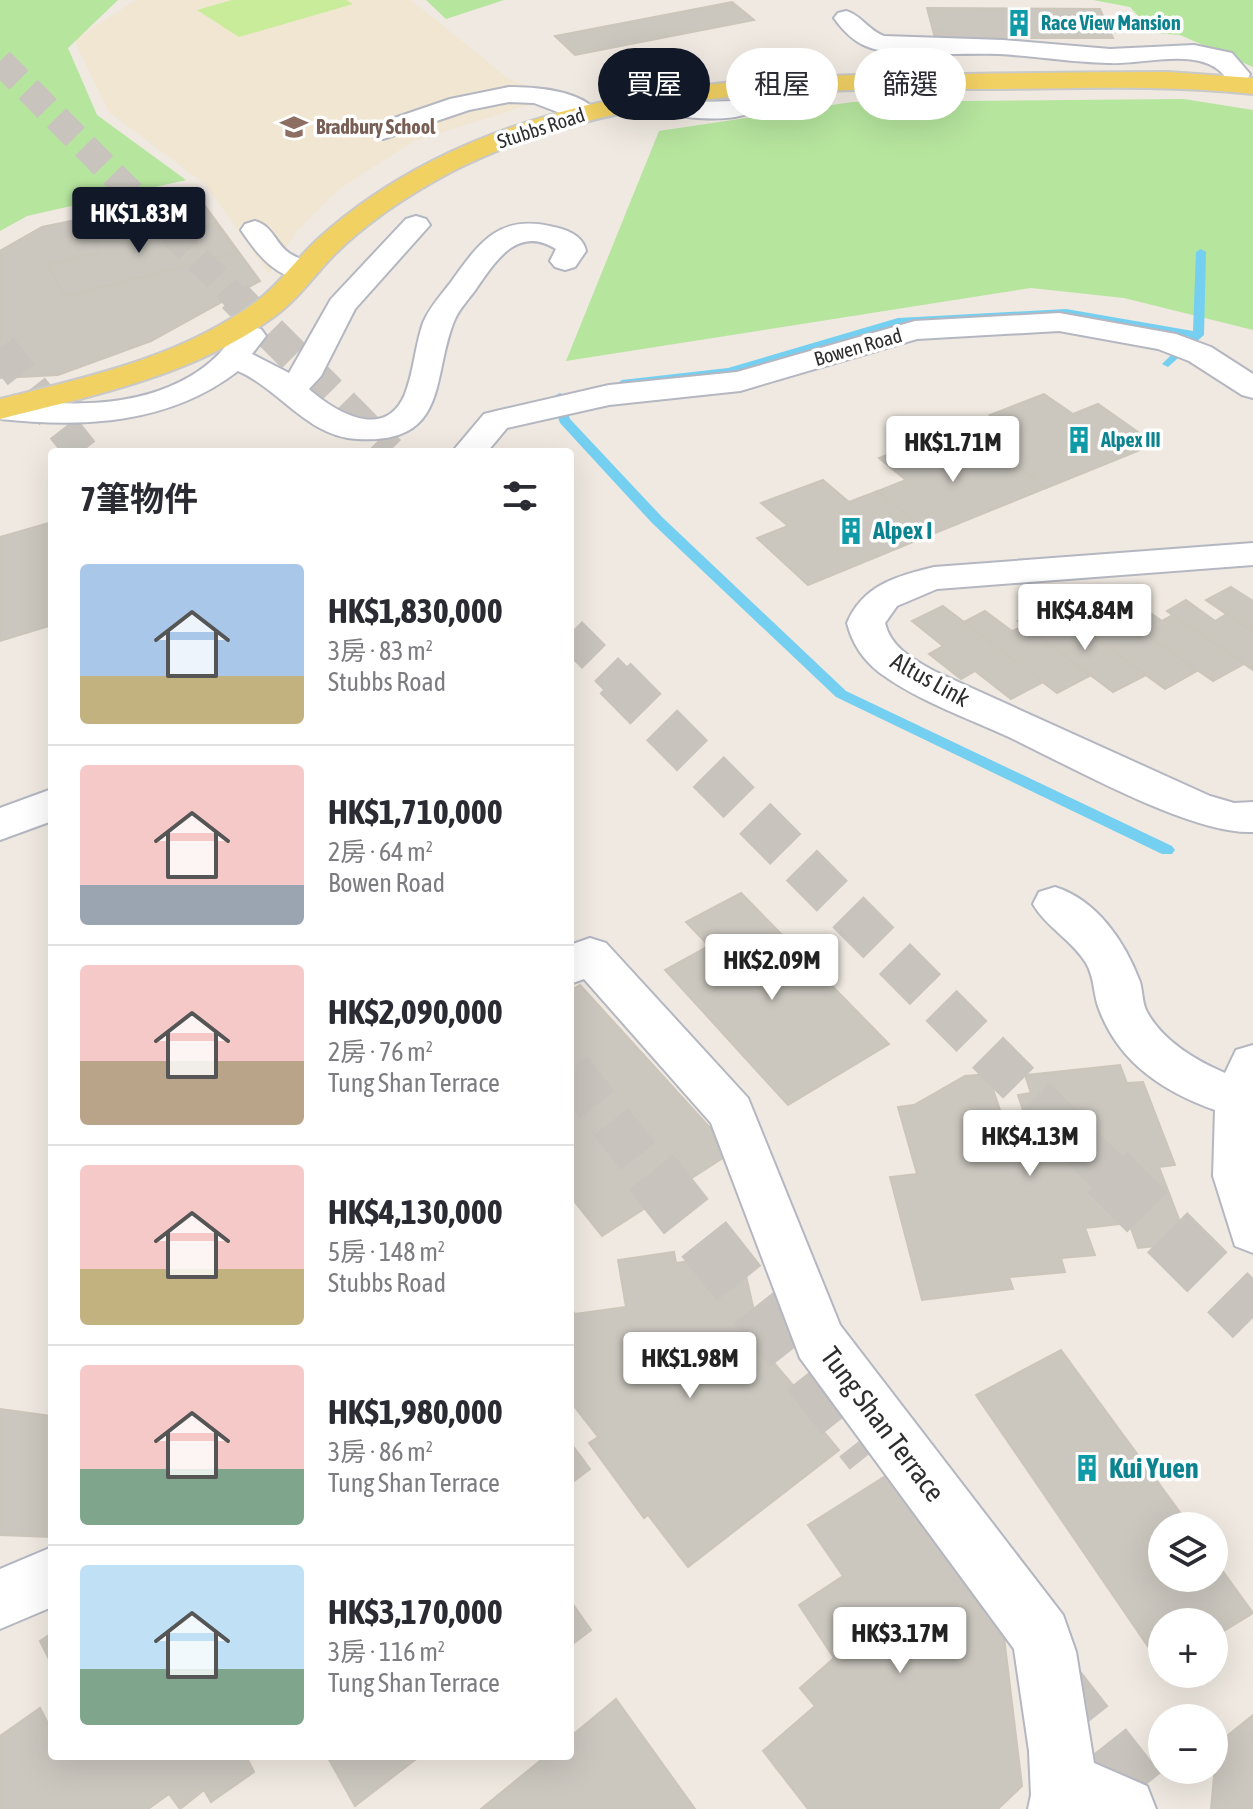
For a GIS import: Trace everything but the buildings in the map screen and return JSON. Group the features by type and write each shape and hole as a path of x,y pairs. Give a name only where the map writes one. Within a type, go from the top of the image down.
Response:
{"main road":[{"name":"Stubbs Road","path":"1,409 116,380 200,347 266,310 328,244 410,184 490,145 585,113 636,102 844,82 1244,85"}],"street":[{"path":"846,18 864,37 895,44 1003,47 1110,56 1204,53 1229,63 1244,85"},
{"path":"383,131 491,95 518,91 566,101 585,113"},
{"path":"289,389 305,376 342,305 416,225"},
{"path":"255,230 278,259 303,271"},
{"path":"233,357 270,374 320,416 339,427 360,430 399,420 412,410 425,388 440,320 492,246 512,233 550,234 570,245 571,251 565,261"},
{"path":"1,409 96,414 130,410 176,396 209,377 240,351 266,310"},
{"name":"Bowen Road","path":"472,448 496,421 609,395 740,381 915,330 1059,322 1165,341 1200,354 1253,388"},
{"name":"Altus Link","path":"1253,554 934,578 876,603 866,623 874,646 920,680 1196,807 1234,818 1253,817"},
{"path":"0,825 48,806"},
{"path":"1055,904 1094,937 1102,949 1119,987 1122,1008 1154,1054 1191,1080 1247,1081 1238,1176 1253,1230"},
{"name":"Tung Shan Terrace","path":"574,964 590,955 731,1112 819,1340 1042,1636 1054,1691 1061,1807"},
{"path":"0,1599 48,1579"},
{"path":"1061,1807 1096,1795 1124,1809"}],"shaded area":[{"name":"Bradbury School","path":"136,0 411,0 509,79 556,96 412,142 338,190 296,232 269,274 205,184 109,112 74,40"}],"green space":[{"path":"0,0 118,0 68,48 97,115 186,180 27,216 0,231"},
{"path":"232,0 346,0 353,4 239,37 197,10"},
{"path":"426,0 504,0 446,19"},
{"path":"1093,0 1253,0 1253,67 1180,35 1154,33 1130,7"},
{"path":"1184,99 1253,110 1253,330 1124,298 1031,288 566,361 659,131 732,120 838,120 838,104 852,102 854,120 966,120 966,101"}],"waterway":[{"path":"1198,335 1201,252"},
{"path":"622,384 729,371 898,321 1066,312 1198,335"},
{"path":"1168,364 1198,335"},
{"path":"560,397 557,398 564,420 657,520 841,694 1167,850"}],"tunnel":[{"path":"0,61 236,298"},
{"path":"234,296 385,448"},
{"path":"0,348 79,448"},
{"path":"574,637 615,678"},
{"path":"615,678 1109,1174"},
{"path":"574,1075 652,1174"},
{"path":"651,1172 872,1452"},
{"path":"1109,1174 1253,1318"},
{"path":"1051,1679 1153,1809"}],"place":[{"name":"Race View Mansion","path":"1019,23"},
{"name":"Bradbury School","path":"294,127"},
{"name":"Alpex III","path":"1079,440"},
{"name":"Alpex I","path":"851,531"},
{"name":"Kui Yuen","path":"1087,1468"}]}
